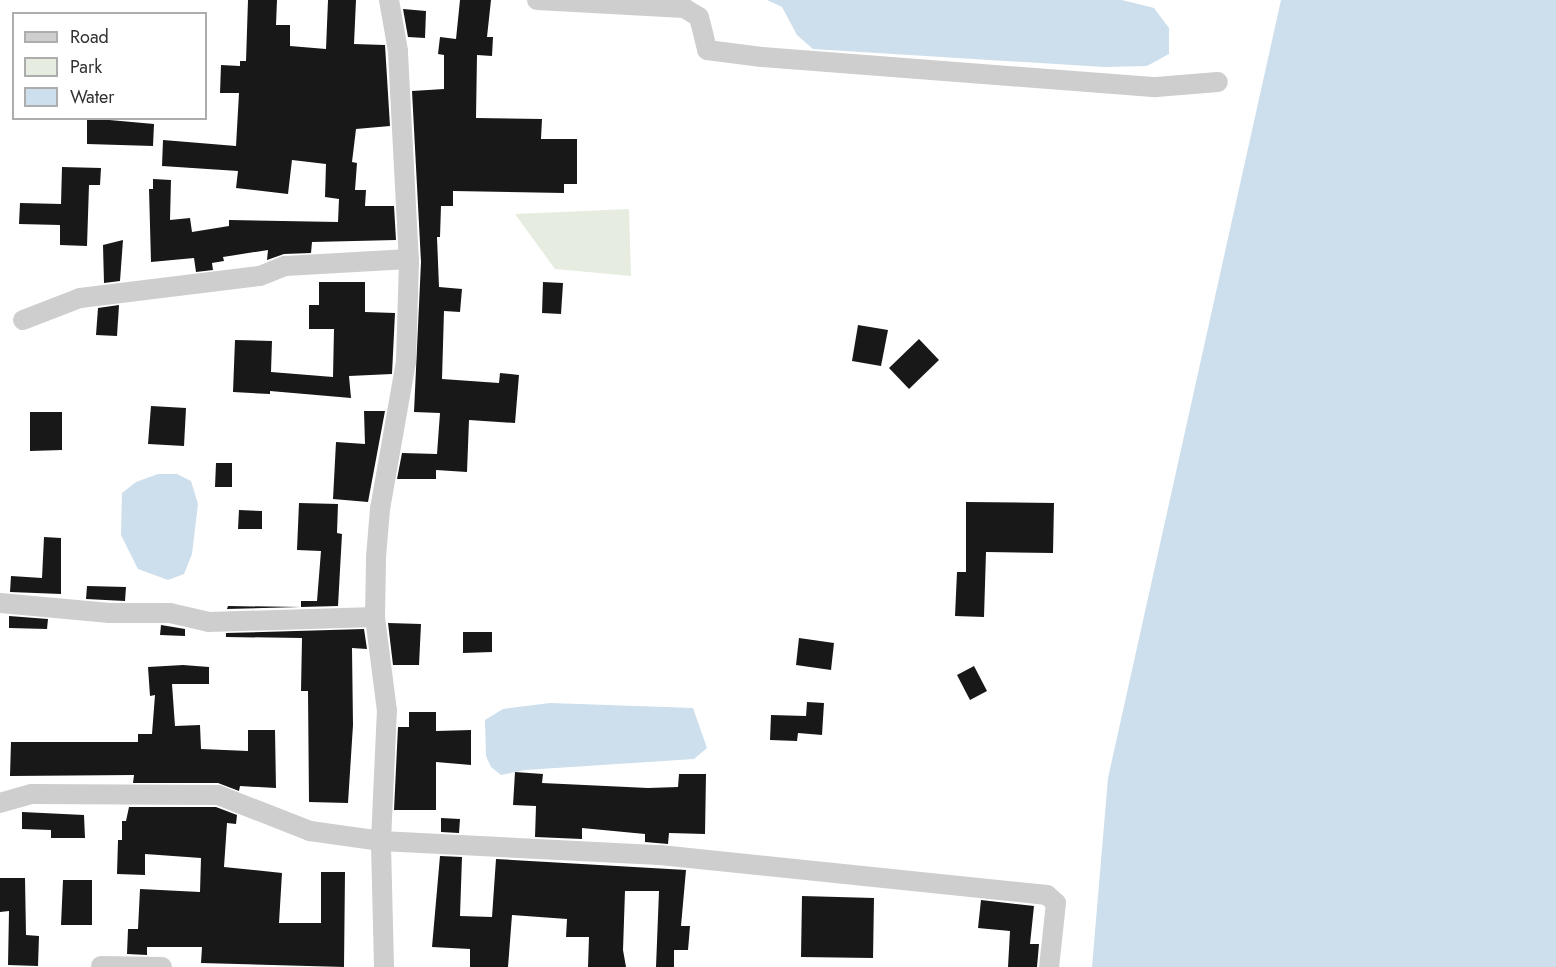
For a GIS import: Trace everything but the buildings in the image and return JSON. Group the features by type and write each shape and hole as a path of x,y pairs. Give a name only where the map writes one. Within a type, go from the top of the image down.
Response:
{"street":[{"path":"384,967 381,842 387,711 375,617 380,509 406,362 409,259 401,91 389,0"},
{"path":"537,0 684,8 699,17 707,50 762,57 1156,87 1218,82"},
{"path":"23,320 80,298 261,276 285,266 409,259"},
{"path":"0,603 110,613 170,613 208,622 375,617"},
{"path":"0,803 32,794 218,795 310,831 381,842 660,855 1047,895 1056,903 1049,967"},
{"path":"101,966 162,967"}],"green space":[{"path":"629,209 631,276 555,269 515,214"}],"water":[{"path":"767,0 1122,0 1154,8 1169,28 1169,54 1147,66 1104,67 813,49 797,35 782,7"},
{"path":"1281,0 1556,0 1556,967 1092,967 1108,778"},
{"path":"158,474 177,474 191,481 198,504 192,554 184,574 168,580 138,569 121,535 122,493 136,482"},
{"path":"550,703 693,708 707,748 694,759 525,770 501,775 491,767 486,756 485,720 503,709"}]}
